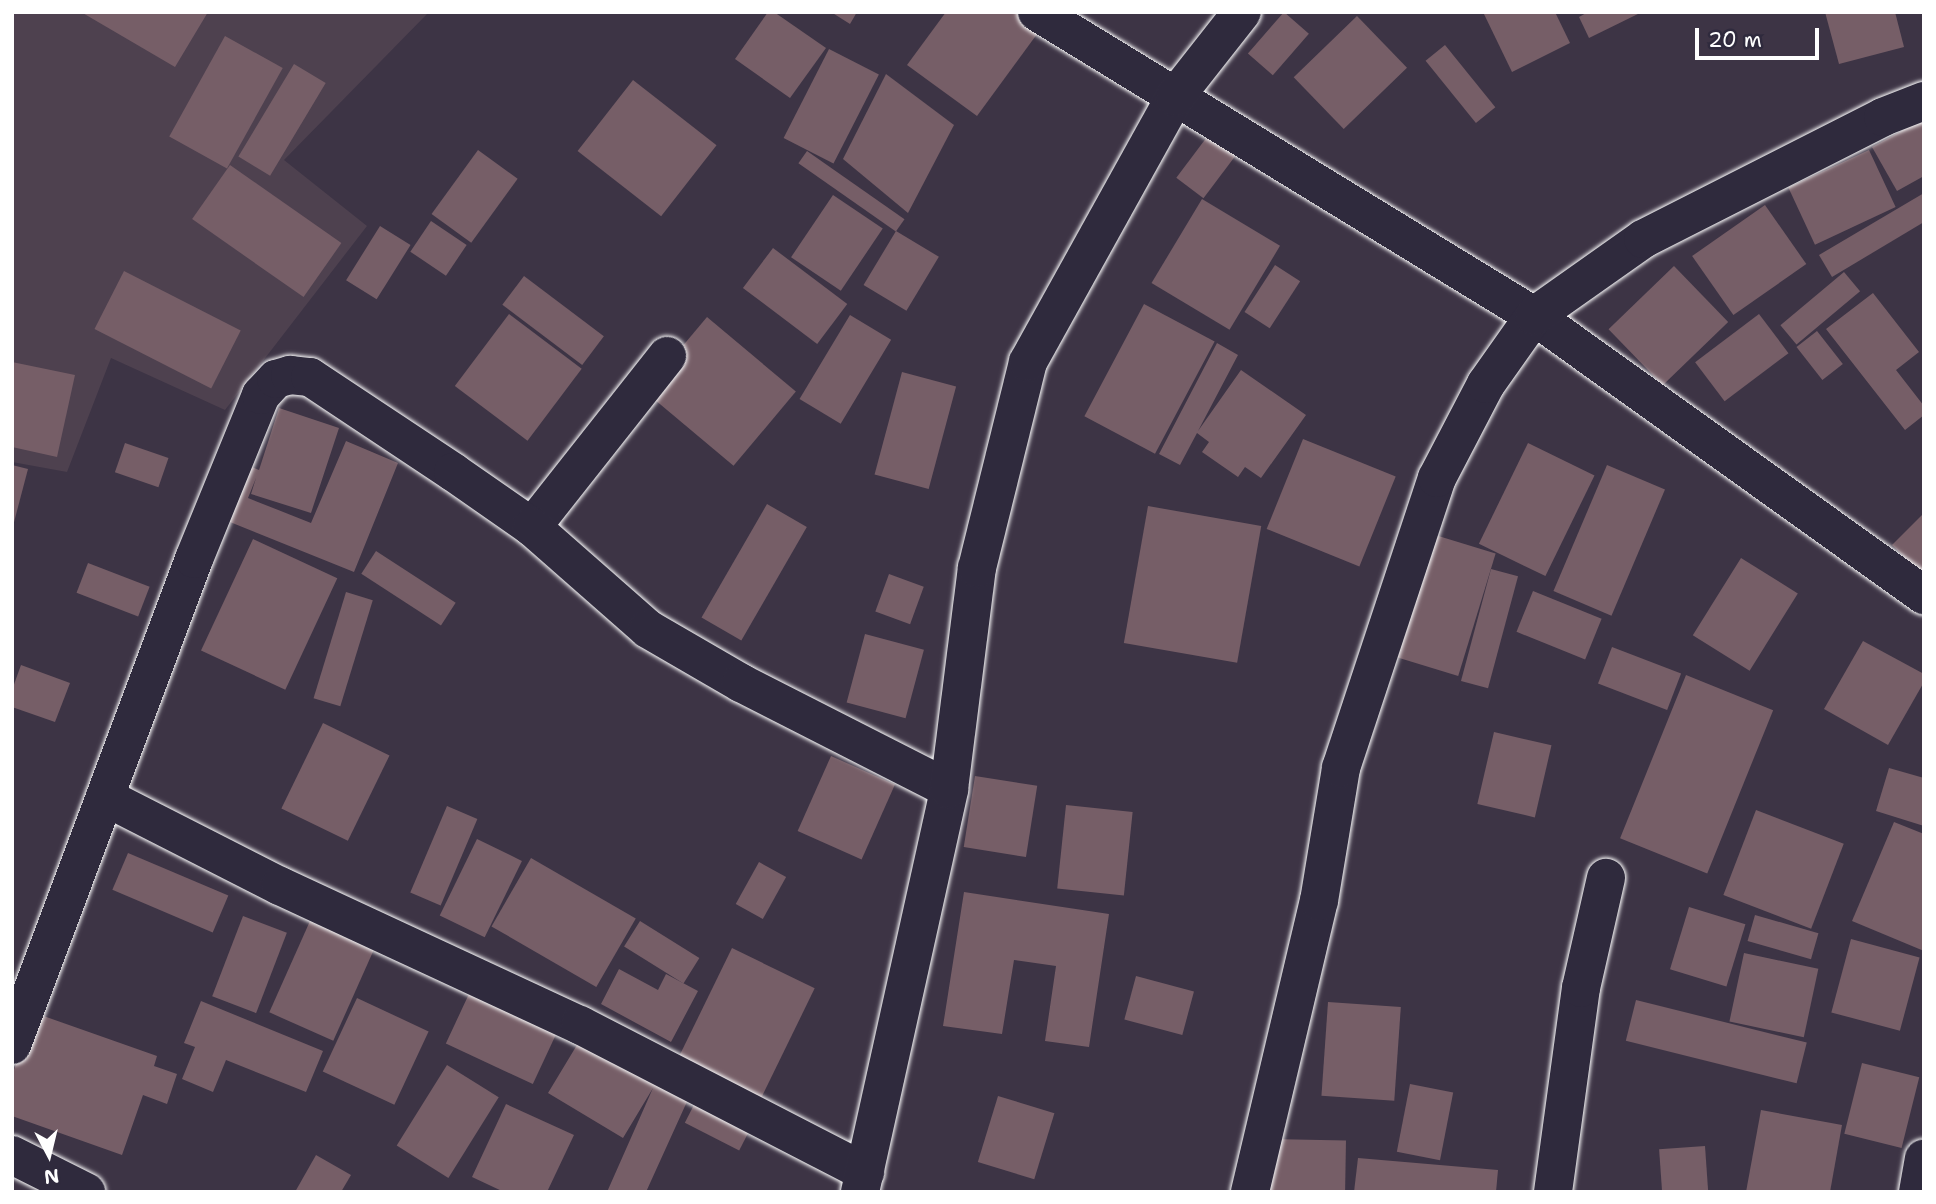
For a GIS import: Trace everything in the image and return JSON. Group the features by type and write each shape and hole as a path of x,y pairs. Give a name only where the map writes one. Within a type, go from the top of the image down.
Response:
{"street":[{"path":"1037,12 1534,316 1924,596"},
{"path":"105,797 280,886 580,1024 862,1182 948,789 977,568 1028,362 1175,97 1242,12"},
{"path":"1250,1192 1319,901 1341,768 1437,478 1486,384 1534,316 1643,239 1883,117 1924,101"},
{"path":"532,527 667,356"},
{"path":"12,1045 199,546 261,395 276,379 290,375 310,377 532,527 648,629 741,682 948,789"},
{"path":"1553,1192 1581,988 1606,878"},
{"path":"12,1155 86,1192"},
{"path":"1918,1192 1924,1159"}],"shaded area":[{"path":"12,12 429,12 284,160 367,226 225,410 111,358 67,472 12,462"}],"building":[{"path":"81,12 208,12 175,67"},
{"path":"768,12 774,12 826,48 790,98 735,59"},
{"path":"831,12 857,12 850,24"},
{"path":"946,12 1015,12 1040,30 977,116 907,65"},
{"path":"1284,12 1309,34 1273,75 1248,54"},
{"path":"1483,12 1555,12 1570,43 1512,72"},
{"path":"1588,12 1642,12 1589,38 1579,17"},
{"path":"1825,12 1895,12 1904,47 1839,64"},
{"path":"1357,16 1407,68 1344,129 1294,77"},
{"path":"225,36 283,68 227,169 169,137"},
{"path":"1445,45 1495,107 1476,123 1426,61"},
{"path":"829,49 879,74 833,164 784,138"},
{"path":"294,64 326,83 270,176 238,157"},
{"path":"886,74 954,125 908,213 843,159"},
{"path":"633,80 717,145 661,216 578,151"},
{"path":"1924,119 1924,176 1897,191 1872,147"},
{"path":"1210,133 1237,153 1203,198 1176,178"},
{"path":"478,150 518,179 471,243 432,214"},
{"path":"1869,150 1896,207 1815,245 1788,188"},
{"path":"807,151 904,219 896,232 798,163"},
{"path":"230,165 341,243 304,297 192,219"},
{"path":"1924,193 1924,222 1832,277 1819,255"},
{"path":"833,195 883,229 841,291 791,257"},
{"path":"1202,199 1280,246 1230,330 1152,283"},
{"path":"1765,205 1806,264 1733,315 1692,256"},
{"path":"431,221 467,245 446,276 410,252"},
{"path":"380,226 411,245 377,299 346,280"},
{"path":"896,231 939,257 906,311 864,285"},
{"path":"773,248 847,304 817,344 743,288"},
{"path":"1275,265 1300,281 1270,328 1245,312"},
{"path":"1674,266 1728,322 1663,385 1609,329"},
{"path":"124,271 241,330 211,388 94,329"},
{"path":"1844,272 1860,291 1796,345 1780,325"},
{"path":"524,276 604,336 582,365 502,305"},
{"path":"1873,293 1919,352 1896,370 1924,406 1924,415 1905,430 1826,329"},
{"path":"1144,304 1215,342 1155,454 1084,416"},
{"path":"509,314 582,369 528,441 455,386"},
{"path":"1759,314 1788,353 1725,401 1695,362"},
{"path":"850,315 891,340 841,424 800,399"},
{"path":"707,317 796,392 734,466 645,391"},
{"path":"1817,331 1843,364 1822,380 1797,347"},
{"path":"1217,343 1238,355 1198,431 1241,370 1306,415 1261,478 1245,467 1238,477 1202,452 1209,442 1197,433 1180,465 1159,454"},
{"path":"12,362 75,375 57,457 12,447"},
{"path":"902,372 956,386 929,489 875,474"},
{"path":"279,408 339,428 311,513 251,494 256,478 248,498 311,523 346,441 398,463 354,572 220,518 241,463 259,470"},
{"path":"1303,439 1396,476 1359,566 1267,529"},
{"path":"125,443 168,458 158,487 115,472"},
{"path":"1528,443 1595,475 1545,576 1479,544"},
{"path":"12,465 28,469 13,526 12,526"},
{"path":"1607,465 1665,490 1611,616 1553,591"},
{"path":"767,504 807,527 741,640 702,617"},
{"path":"1148,506 1261,526 1237,663 1124,643"},
{"path":"1924,513 1924,576 1892,545"},
{"path":"1422,531 1496,554 1458,676 1385,653"},
{"path":"253,539 337,578 285,690 201,650"},
{"path":"376,551 456,603 441,625 361,574"},
{"path":"1741,558 1798,594 1750,671 1693,635"},
{"path":"88,563 150,587 138,617 77,593"},
{"path":"1491,569 1518,576 1488,688 1461,681"},
{"path":"889,574 924,587 910,624 875,612"},
{"path":"1533,591 1602,619 1585,660 1517,632"},
{"path":"346,592 373,600 340,706 314,698"},
{"path":"865,634 924,650 906,718 847,703"},
{"path":"1863,641 1924,674 1924,682 1888,745 1824,709"},
{"path":"1612,647 1681,674 1667,710 1598,683"},
{"path":"21,665 70,683 55,722 12,707 12,690"},
{"path":"1686,675 1773,710 1707,873 1620,838"},
{"path":"323,723 390,755 348,841 281,808"},
{"path":"1494,732 1551,745 1535,817 1477,804"},
{"path":"831,756 895,784 862,859 798,831"},
{"path":"1889,768 1924,778 1924,826 1876,811"},
{"path":"975,776 1037,786 1026,857 964,847"},
{"path":"1066,805 1133,812 1124,896 1057,889"},
{"path":"447,806 477,819 441,905 410,893"},
{"path":"1756,810 1844,844 1811,929 1723,895"},
{"path":"1894,822 1924,834 1924,951 1852,921"},
{"path":"477,839 522,861 485,937 440,915"},
{"path":"128,853 228,896 213,932 112,890"},
{"path":"531,858 636,918 596,987 492,926"},
{"path":"759,862 786,877 763,919 736,904"},
{"path":"964,892 1109,914 1089,1047 1045,1041 1056,966 1014,960 1002,1034 943,1026"},
{"path":"1689,907 1745,924 1726,986 1670,969"},
{"path":"1755,915 1818,933 1811,959 1748,941"},
{"path":"243,916 287,933 256,1013 212,996"},
{"path":"310,921 374,949 333,1041 269,1012"},
{"path":"640,921 699,958 683,984 624,946"},
{"path":"1851,939 1920,957 1900,1031 1831,1012"},
{"path":"732,948 815,988 760,1101 677,1060"},
{"path":"1744,953 1818,969 1804,1037 1729,1021"},
{"path":"619,969 658,990 666,974 698,991 671,1042 601,1004"},
{"path":"1136,976 1194,992 1182,1035 1124,1019"},
{"path":"475,981 562,1022 533,1084 446,1044"},
{"path":"357,998 429,1031 394,1105 323,1071"},
{"path":"1636,1000 1807,1043 1797,1083 1626,1041"},
{"path":"201,1001 323,1051 306,1092 226,1060 213,1092 182,1079 195,1047 184,1043"},
{"path":"1328,1002 1401,1007 1394,1101 1321,1096"},
{"path":"35,1013 157,1056 154,1066 177,1074 167,1104 143,1095 122,1155 12,1116 12,1075"},
{"path":"583,1035 690,1095 646,1192 607,1192 653,1088 623,1138 548,1093"},
{"path":"1862,1063 1919,1077 1902,1148 1844,1134"},
{"path":"447,1065 499,1097 448,1178 397,1146"},
{"path":"1410,1084 1453,1092 1440,1160 1397,1152"},
{"path":"998,1096 1054,1113 1034,1179 978,1162"},
{"path":"698,1097 752,1125 739,1151 685,1123"},
{"path":"506,1104 574,1135 547,1192 504,1192 472,1177"},
{"path":"1761,1110 1842,1125 1830,1192 1746,1192"},
{"path":"1266,1139 1346,1140 1345,1192 1265,1192"},
{"path":"1705,1146 1708,1192 1662,1192 1659,1149"},
{"path":"316,1155 351,1175 341,1192 295,1192"},
{"path":"1358,1158 1498,1170 1496,1192 1354,1192"}]}
